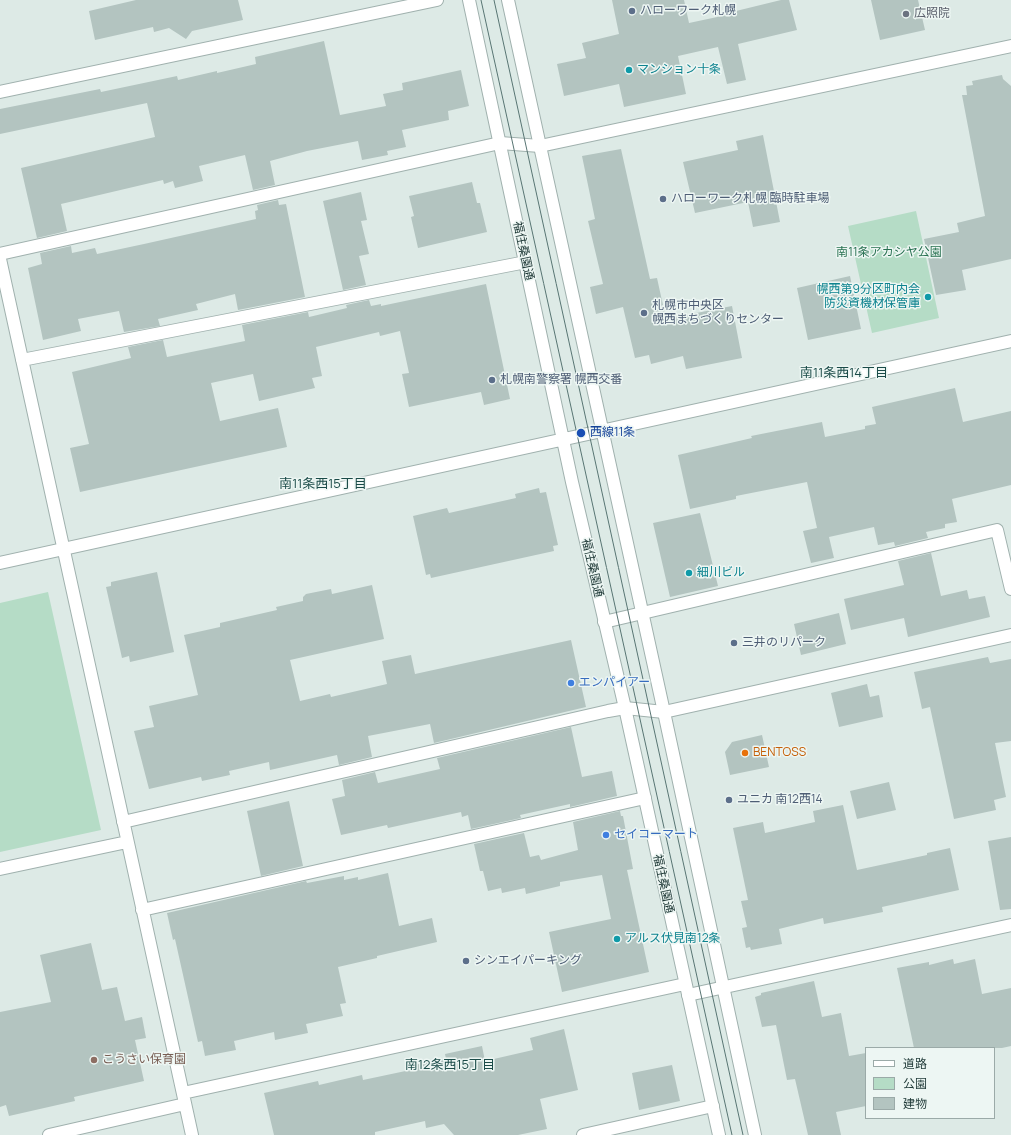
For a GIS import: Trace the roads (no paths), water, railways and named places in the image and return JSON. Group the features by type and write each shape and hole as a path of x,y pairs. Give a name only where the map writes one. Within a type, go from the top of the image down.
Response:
{"street":[{"path":"0,92 437,0"},
{"name":"福住桑園通","path":"469,0 526,262 562,439 625,708 720,1135"},
{"path":"508,0 603,430 722,988 755,1135"},
{"path":"192,1135 0,261 500,143 540,146 1011,46"},
{"path":"22,360 526,262"},
{"path":"0,563 1011,341"},
{"path":"604,622 997,530 1011,589"},
{"path":"123,822 625,708 664,712 1011,635"},
{"path":"142,910 645,798"},
{"path":"0,869 128,842"},
{"path":"49,1135 184,1099 687,990 722,988 1011,924"},
{"path":"583,1135 713,1106"}],"tram line":[{"path":"481,0 732,1135"},
{"path":"494,0 743,1135"}],"place":[{"name":"ハローワーク札幌","path":"632,11"},
{"name":"広照院","path":"906,14"},
{"name":"マンション十条","path":"629,70"},
{"name":"ハローワーク札幌 臨時駐車場","path":"663,199"},
{"name":"幌西第9分区町内会 防災資機材保管庫","path":"928,297"},
{"name":"札幌市中央区 幌西まちづくりセンター","path":"644,313"},
{"name":"札幌南警察署 幌西交番","path":"492,380"},
{"name":"西線11条","path":"581,433"},
{"name":"細川ビル","path":"689,573"},
{"name":"三井のリパーク","path":"734,643"},
{"name":"エンパイアー","path":"571,683"},
{"name":"BENTOSS","path":"745,753"},
{"name":"ユニカ 南12西14","path":"729,800"},
{"name":"セイコーマート","path":"606,835"},
{"name":"アルス伏見南12条","path":"617,939"},
{"name":"シンエイパーキング","path":"466,961"},
{"name":"こうさい保育園","path":"94,1060"}],"district":[{"name":"南11条西14丁目","path":"844,373"},
{"name":"南11条西15丁目","path":"323,484"},
{"name":"南12条西15丁目","path":"450,1065"}],"park label":[{"name":"南11条アカシヤ公園","path":"889,253"}]}
